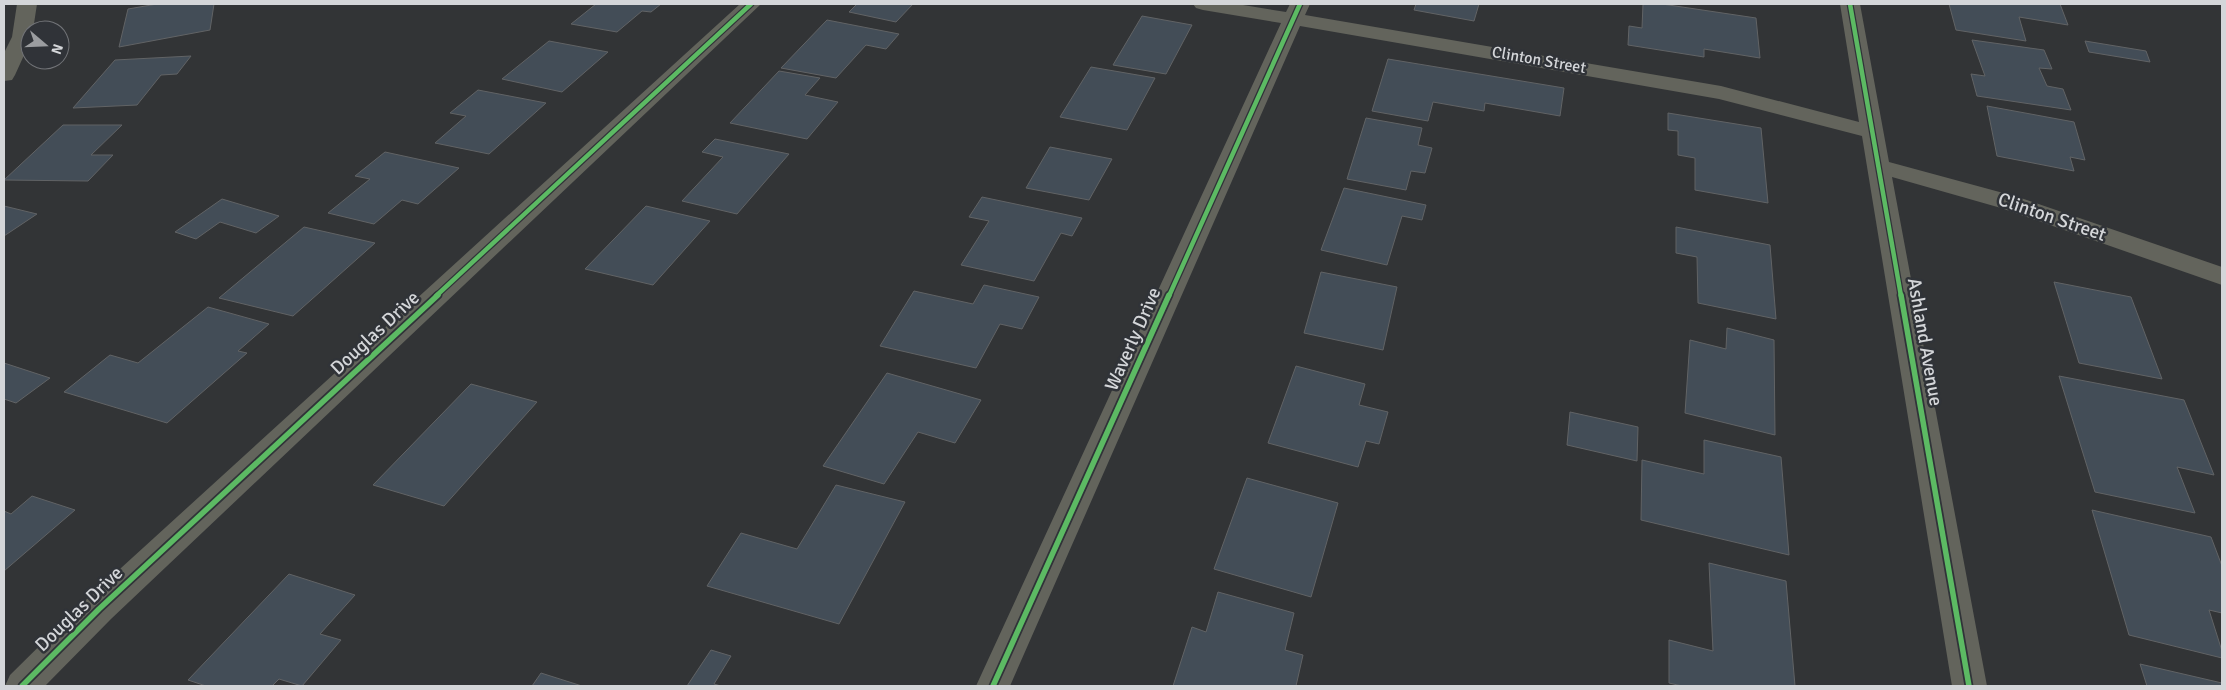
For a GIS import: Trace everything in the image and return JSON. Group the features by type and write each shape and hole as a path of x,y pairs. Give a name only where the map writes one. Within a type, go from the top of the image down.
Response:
{"street":[{"path":"4,75 22,36 27,4"},
{"name":"Douglas Drive","path":"22,686 99,609 751,4"},
{"name":"Clinton Street","path":"1203,4 1297,11 1663,81 1720,93 1871,132"},
{"name":"Ashland Avenue","path":"1850,4 1969,686"},
{"name":"Waverly Drive","path":"993,686 1297,11"},
{"name":"Clinton Street","path":"1879,167 1934,179 2024,206 2222,276"}],"building":[{"path":"157,4 214,4 210,30 119,47 128,9"},
{"path":"596,4 661,4 651,12 642,11 617,32 571,24"},
{"path":"857,4 913,4 896,22 849,12"},
{"path":"1416,4 1479,4 1474,21 1414,10"},
{"path":"1643,4 1662,4 1756,18 1760,58 1704,49 1704,57 1628,45 1629,26 1642,28"},
{"path":"1949,4 2060,4 2068,25 2019,17 2026,41 1956,30"},
{"path":"1142,16 1192,25 1166,74 1113,65"},
{"path":"827,20 899,34 886,49 866,45 836,78 781,68"},
{"path":"1972,40 2044,50 2052,69 2039,68 2047,86 2063,89 2071,110 1977,96 1971,74 1985,76"},
{"path":"549,41 608,52 562,92 502,79"},
{"path":"2085,41 2146,51 2150,62 2089,52"},
{"path":"191,56 177,74 161,75 137,105 73,108 115,60"},
{"path":"1388,59 1564,88 1560,116 1485,103 1484,111 1433,102 1428,121 1372,111"},
{"path":"1091,67 1155,78 1127,130 1060,117"},
{"path":"779,71 820,78 805,95 838,102 807,139 730,123"},
{"path":"478,90 546,103 489,154 435,143 466,116 450,113"},
{"path":"1987,106 2074,122 2085,160 2070,157 2074,171 1997,156"},
{"path":"1668,113 1761,128 1768,203 1695,190 1695,158 1678,155 1678,131 1668,130"},
{"path":"1366,118 1422,128 1418,145 1432,148 1425,173 1411,171 1406,190 1347,179"},
{"path":"63,125 122,125 91,155 113,155 88,181 4,180"},
{"path":"715,139 789,154 737,214 682,201 723,157 702,152"},
{"path":"1050,147 1112,159 1089,200 1026,188"},
{"path":"385,152 459,168 418,204 402,200 374,224 328,213 370,179 355,176"},
{"path":"1344,188 1426,205 1422,220 1402,216 1387,265 1321,250"},
{"path":"982,197 1082,218 1072,236 1061,233 1034,281 961,265 989,221 969,217"},
{"path":"222,199 279,216 256,233 220,222 196,239 175,232"},
{"path":"4,206 37,214 4,236"},
{"path":"646,206 710,221 653,285 585,269"},
{"path":"304,227 375,243 293,316 219,298"},
{"path":"1676,227 1770,245 1776,319 1698,303 1697,257 1676,253"},
{"path":"1321,272 1397,287 1383,350 1304,333"},
{"path":"2054,282 2131,297 2162,379 2079,363"},
{"path":"984,285 1039,297 1022,329 1000,324 976,368 880,346 914,291 973,304"},
{"path":"208,307 269,324 238,351 247,353 167,423 64,392 110,355 138,363"},
{"path":"1727,328 1774,340 1775,435 1685,413 1690,340 1726,349"},
{"path":"4,363 50,378 16,403 4,399"},
{"path":"1296,366 1365,384 1359,405 1388,412 1379,444 1366,441 1358,467 1268,443"},
{"path":"887,373 981,400 955,443 918,432 884,484 823,466"},
{"path":"2059,376 2184,400 2214,475 2177,467 2195,513 2095,492"},
{"path":"471,384 537,402 444,506 373,485"},
{"path":"1570,412 1638,427 1637,461 1567,445"},
{"path":"1704,440 1781,457 1789,555 1641,520 1642,460 1704,474"},
{"path":"1247,478 1338,503 1311,597 1214,569"},
{"path":"836,485 905,502 839,624 707,586 741,533 797,549"},
{"path":"32,496 75,510 4,571 4,511 11,514"},
{"path":"2092,510 2211,537 2222,566 2222,613 2209,610 2222,651 2222,658 2129,635"},
{"path":"1709,563 1786,581 1795,686 1682,686 1669,683 1669,640 1713,651"},
{"path":"289,574 355,595 320,634 341,640 302,686 279,679 272,686 206,686 188,680"},
{"path":"1218,592 1294,613 1285,650 1303,655 1296,686 1173,686 1192,627 1206,632"},
{"path":"711,650 731,656 714,684 721,686 687,686"},
{"path":"2140,664 2222,683 2222,686 2147,686"},
{"path":"541,673 582,686 532,686"}],"cycle path":[{"path":"22,686 99,609 751,4"},
{"path":"993,686 1300,4"},
{"path":"1850,4 1969,686"}]}
